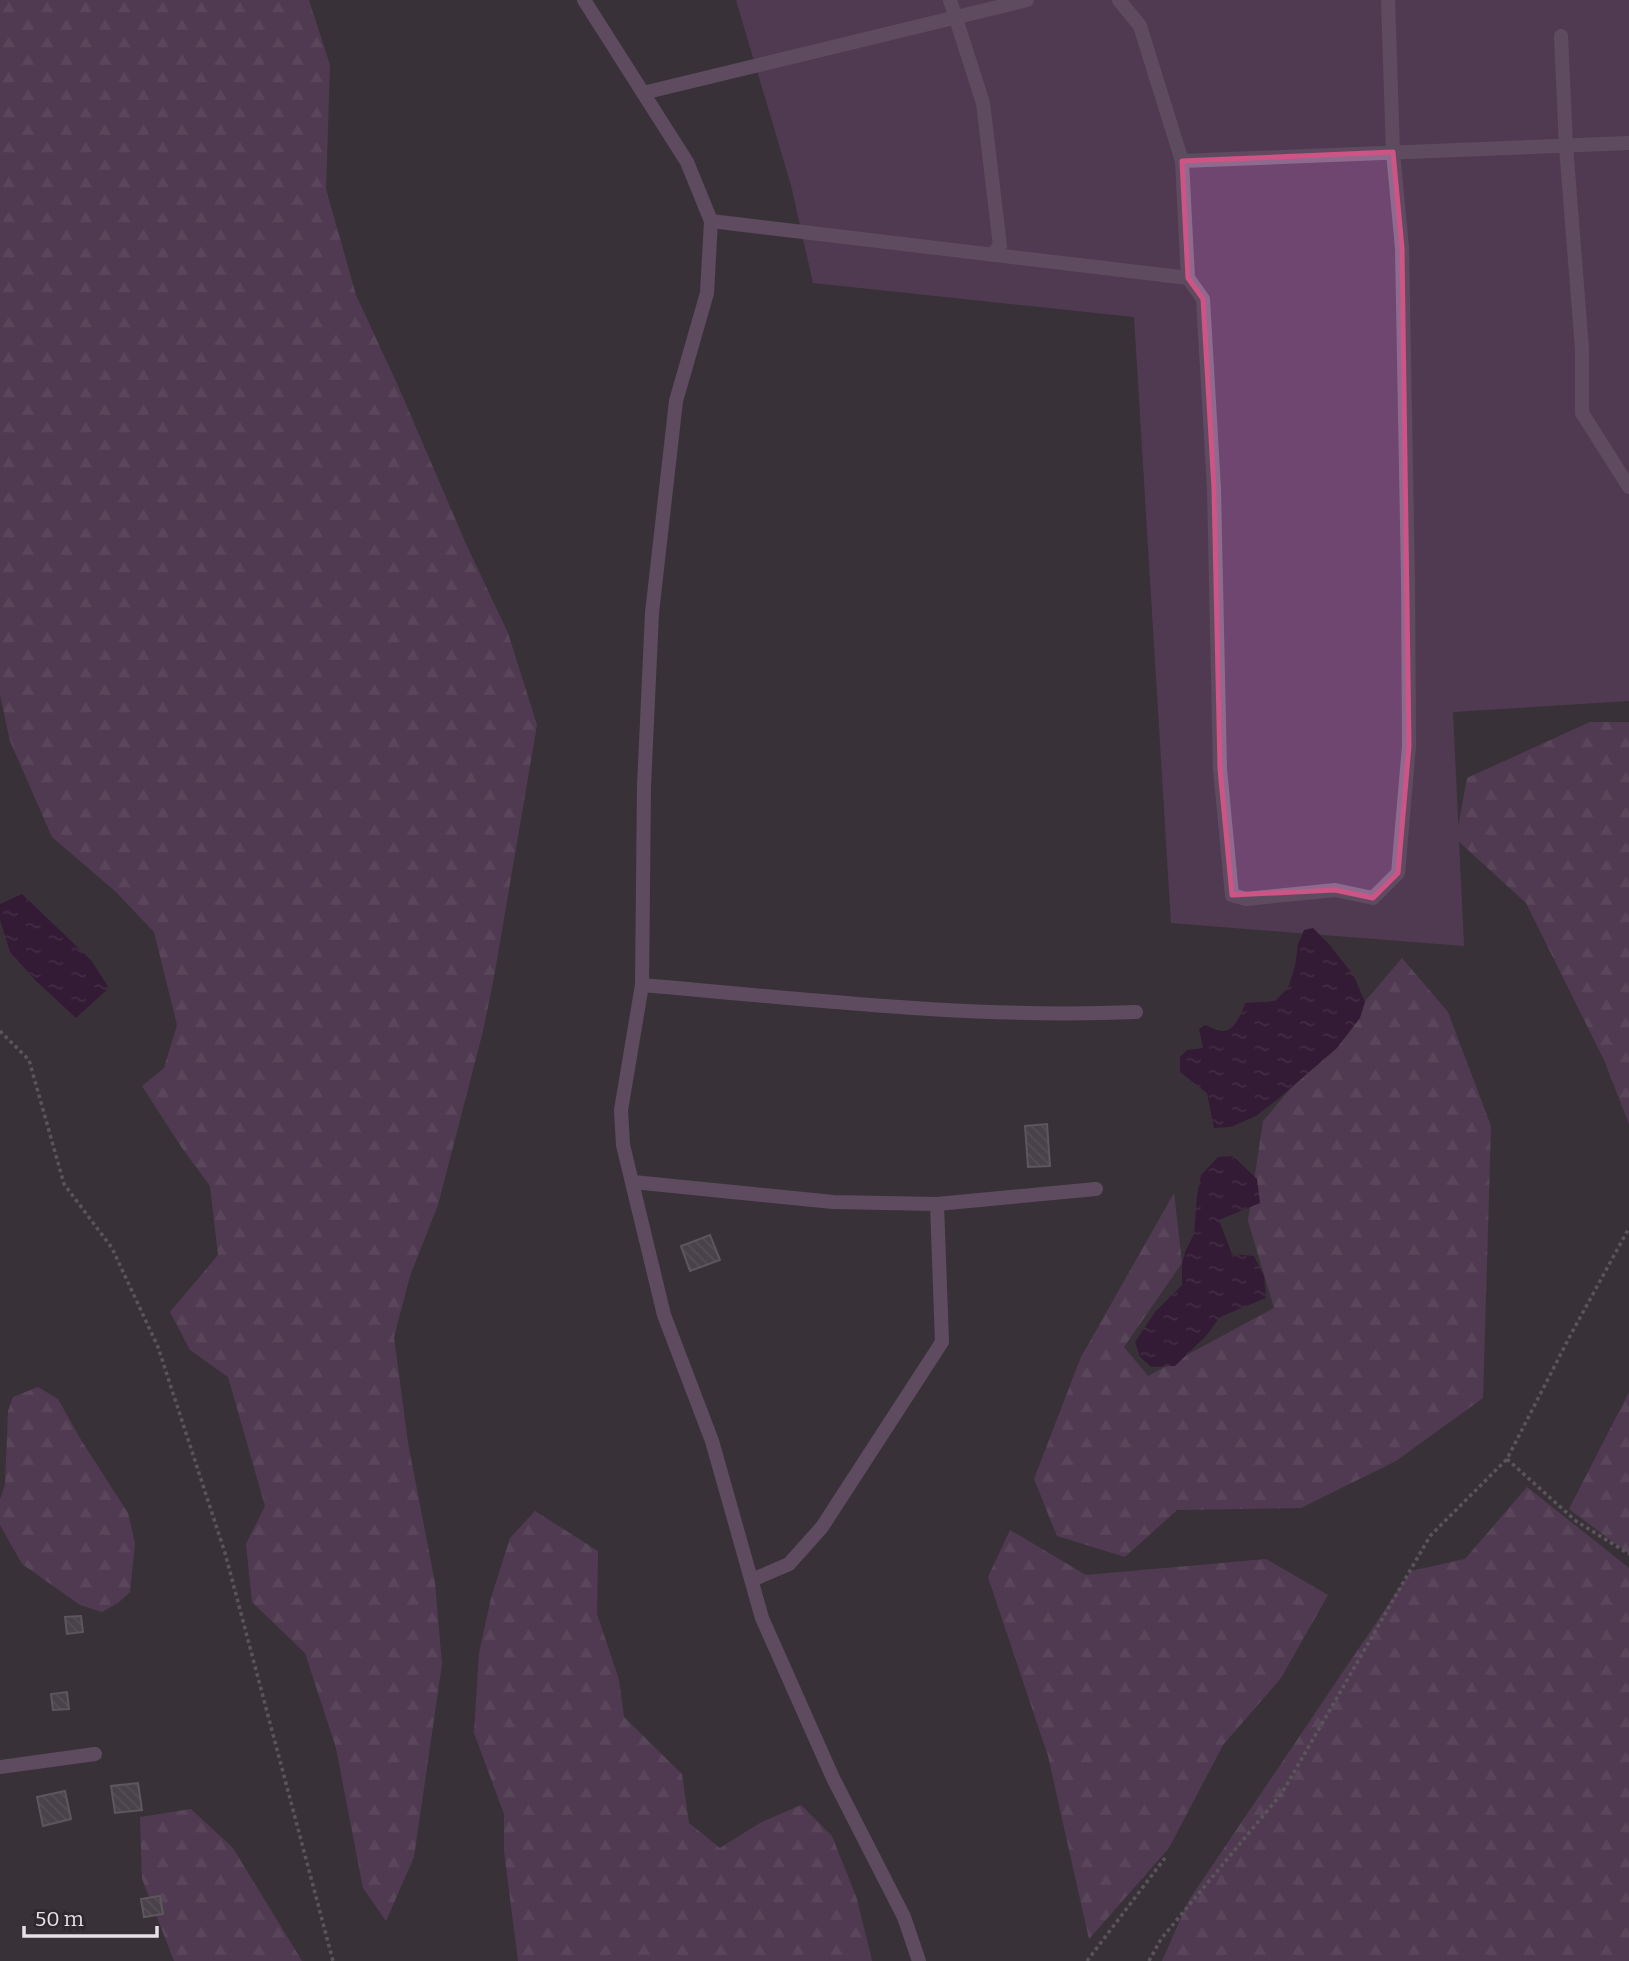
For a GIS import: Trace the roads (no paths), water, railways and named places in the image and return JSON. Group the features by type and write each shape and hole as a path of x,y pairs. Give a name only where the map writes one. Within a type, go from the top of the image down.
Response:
{"street":[{"path":"584,0 687,162 711,221 708,293 676,401 652,613 644,786 642,985 621,1110 623,1144 664,1315 712,1441 762,1618 833,1778 904,1917 919,1961"},
{"path":"950,0 983,103 1000,246 992,255"},
{"path":"643,93 1027,0"},
{"path":"1119,0 1140,26 1182,161 1188,278 1203,299 1214,488 1220,769 1232,895 1246,899 1335,890 1373,898 1398,873 1409,746 1402,248 1393,152 1388,0"},
{"path":"1561,36 1566,146 1582,349 1582,413 1629,487"},
{"path":"1182,161 1629,143"},
{"path":"711,221 1188,278"},
{"path":"642,985 932,1010 1076,1015 1136,1012"},
{"path":"633,1182 833,1202 937,1204 1096,1189"},
{"path":"752,1580 789,1564 822,1527 942,1342 937,1204"},
{"path":"0,1767 95,1754"}],"water":[{"path":"22,894 91,960 109,988 76,1018 36,981 10,952 0,920 0,904"},
{"path":"1313,928 1354,976 1365,1002 1360,1018 1337,1048 1256,1116 1231,1127 1214,1128 1207,1093 1180,1072 1180,1057 1187,1050 1203,1048 1199,1029 1205,1025 1227,1030 1237,1020 1245,1003 1275,1001 1288,988 1304,930"},
{"path":"1233,1156 1257,1179 1260,1203 1219,1220 1232,1254 1254,1256 1264,1276 1266,1298 1220,1317 1207,1335 1175,1366 1151,1367 1140,1357 1135,1342 1155,1312 1182,1285 1182,1263 1194,1234 1201,1175 1218,1157"}]}
